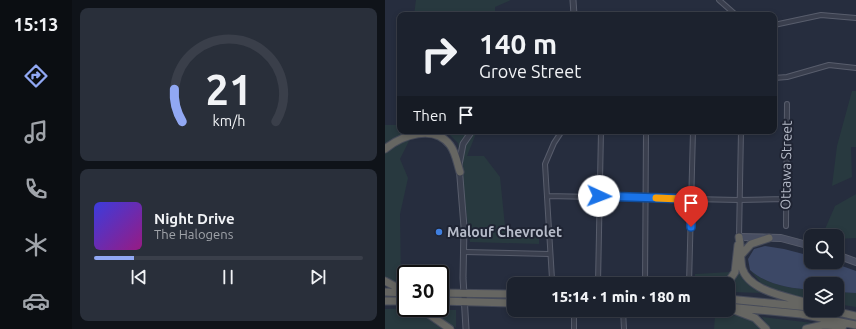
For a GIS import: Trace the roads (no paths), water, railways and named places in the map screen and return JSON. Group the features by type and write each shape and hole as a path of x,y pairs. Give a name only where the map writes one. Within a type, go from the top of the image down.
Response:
{"highway":[{"path":"385,149 406,137 421,134 433,134 444,140 451,148 459,172"},
{"path":"739,237 744,272 756,284 779,295 804,302"},
{"path":"732,277 735,272 739,237"},
{"path":"742,254 751,244 769,238"},
{"path":"385,281 397,287"},
{"path":"385,292 397,292"},
{"path":"449,293 507,294"},
{"path":"735,299 804,306"},
{"path":"385,300 397,301"},
{"path":"449,302 507,303"},
{"path":"735,309 801,314 856,326"},
{"path":"735,311 755,318 766,329"},
{"path":"844,313 856,316"},
{"path":"433,317 450,329"},
{"path":"806,329 823,325 856,326"}],"main road":[{"path":"739,237 789,240 804,244"},
{"path":"844,258 856,262"}],"street":[{"path":"573,0 574,12"},
{"path":"719,0 733,12"},
{"path":"777,24 821,15 856,18"},
{"path":"777,78 787,77 829,65 856,68"},
{"name":"Ottawa Street","path":"786,226 787,104"},
{"path":"466,329 464,252 459,172 461,151 470,134"},
{"path":"551,277 545,164 554,143 560,134"},
{"path":"598,277 601,134"},
{"path":"645,277 646,134"},
{"path":"689,277 693,134"},
{"path":"739,237 741,134"},
{"path":"547,196 739,200 786,199"},
{"path":"464,252 549,254"},
{"path":"574,329 575,317"},
{"path":"623,317 624,329"}],"water":[{"path":"765,246 804,254 804,269 844,269 844,267 856,271 856,293 844,292 844,277 804,277 804,289 779,285 764,279 750,270 748,259 754,249"}],"place":[{"name":"Malouf Chevrolet","path":"439,232"}]}
